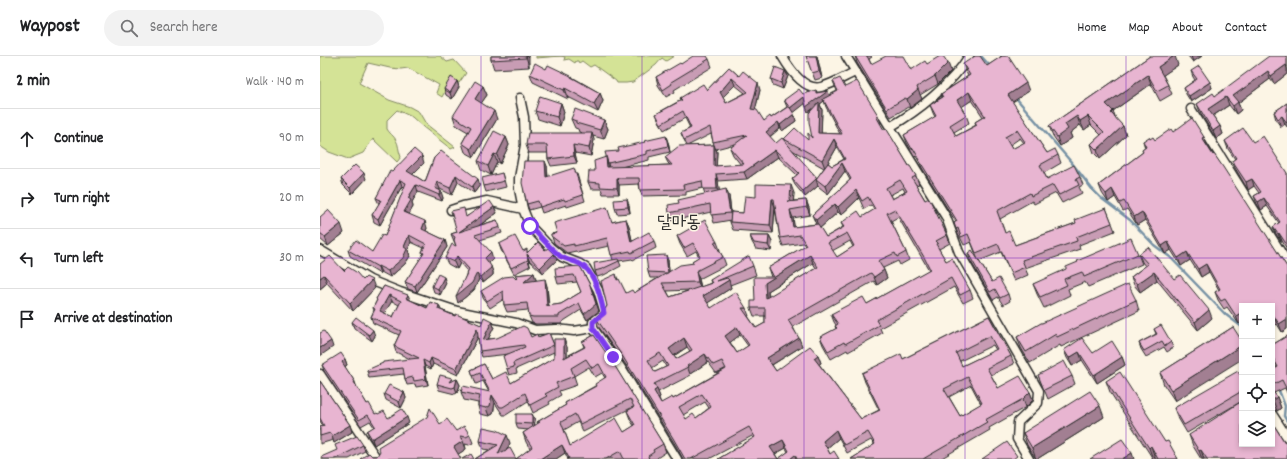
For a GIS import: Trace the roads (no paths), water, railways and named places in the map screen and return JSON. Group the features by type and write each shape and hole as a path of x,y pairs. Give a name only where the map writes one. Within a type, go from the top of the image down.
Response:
{"street":[{"path":"782,56 792,72 808,86 819,88 855,72"},
{"path":"846,56 946,217 960,252 1039,391 1038,403 1018,422 1017,440 1029,459"},
{"path":"890,127 933,96 962,69 969,56"},
{"path":"520,98 524,117 525,145 519,178 519,189 523,209 530,226 562,257 586,268 598,290 604,313 593,322 593,328 621,368 677,459"},
{"path":"1191,109 1287,262"},
{"path":"451,210 487,201 523,209"},
{"path":"320,250 370,280 400,292 457,311 516,323 535,330 557,329 574,331 593,328"},
{"path":"320,374 377,459"},
{"path":"1275,419 1287,437"}],"waterway":[{"path":"981,56 990,66"},
{"path":"1016,98 1072,163 1092,189 1101,198 1130,220 1154,245 1170,257 1225,314 1239,325"},
{"path":"1278,388 1285,406 1284,416 1287,421"}],"district":[{"name":"달마동","path":"679,223"}]}
